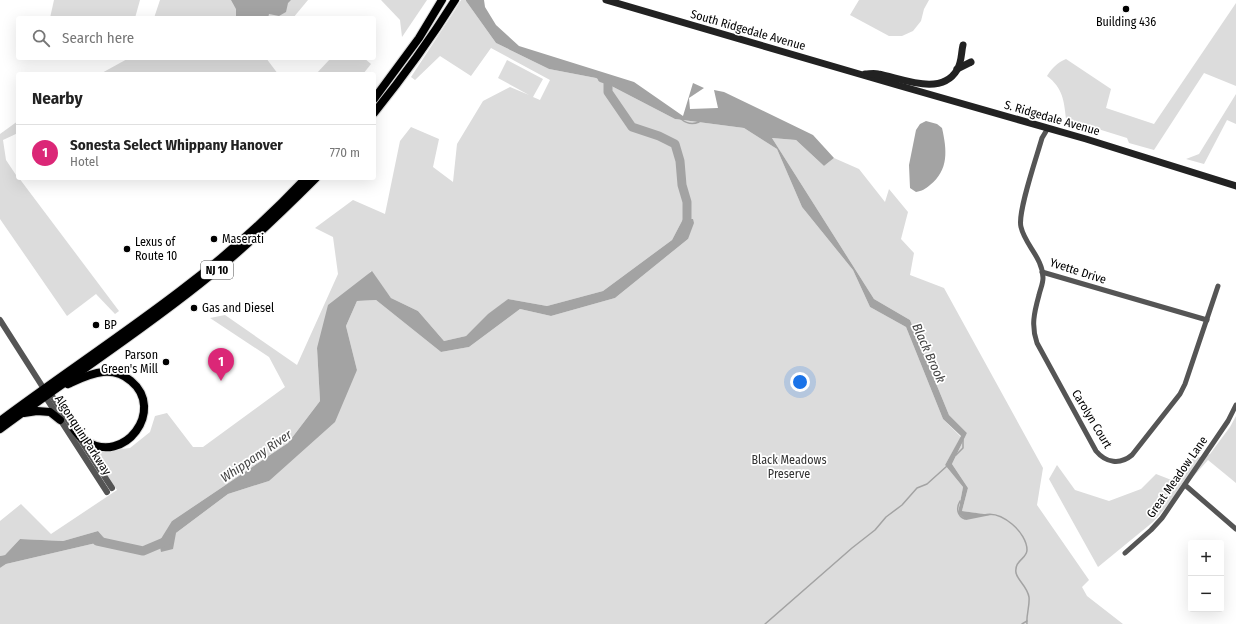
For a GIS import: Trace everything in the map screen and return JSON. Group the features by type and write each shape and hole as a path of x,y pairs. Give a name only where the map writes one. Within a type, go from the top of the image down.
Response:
{"main road":[{"path":"376,96 419,38 442,0"},
{"path":"376,111 414,61 455,0"},
{"name":"South Ridgedale Avenue","path":"606,0 861,75"},
{"path":"861,75 876,74 912,83 924,84 941,82 954,74 958,69 963,45"},
{"path":"958,69 971,62"},
{"name":"S. Ridgedale Avenue","path":"861,75 1108,145 1200,176 1236,186"},
{"name":"NJ 10","path":"0,429 140,320 198,277 232,249 304,180"},
{"name":"NJ 10","path":"0,421 48,392 176,303 211,276 263,230 314,180"},
{"path":"48,392 94,374 107,372 127,377 139,390 143,403 143,417 138,430 123,443 109,447 96,446 81,438 73,428"},
{"path":"19,415 38,411 50,412 60,420"}],"street":[{"name":"Yvette Drive","path":"1048,128 1042,138 1020,220 1022,231 1040,263 1042,272 1207,320"},
{"name":"Carolyn Court","path":"1042,272 1042,283 1033,320 1034,336 1096,451 1100,456 1109,461 1118,462 1132,455 1180,394 1188,377 1218,286"},
{"name":"Algonquin Parkway","path":"0,320 73,428 109,490 60,420 48,392"},
{"name":"Great Meadow Lane","path":"1125,553 1158,523 1228,421 1236,405"},
{"path":"1185,485 1236,529"}],"green space":[{"path":"54,0 140,0 136,16 50,16"},
{"path":"160,0 308,0 295,16 155,16"},
{"path":"381,0 427,0 402,37 400,20"},
{"name":"Black Meadows Preserve","path":"461,0 466,0 496,43 549,69 596,78 675,119 744,128 777,149 802,207 853,270 870,307 906,327 943,419 961,437 945,465 963,487 958,513 989,515 962,511 968,488 952,464 967,433 949,415 910,320 874,299 772,138 796,140 824,166 834,158 859,169 885,202 889,189 908,212 901,239 914,253 910,275 944,288 1043,468 1037,505 1089,580 1082,587 1087,596 1123,624 0,624 0,568 6,564 96,543 111,546 98,531 63,541 20,539 5,555 0,556 0,521 21,504 51,534 117,490 92,452 130,448 150,432 155,416 167,413 193,447 203,447 285,387 269,357 210,318 225,315 297,365 338,274 333,237 315,228 353,200 385,214 400,141 411,127 439,139 433,167 453,182 457,144 483,101 510,87 529,95 498,78 507,60 543,79 533,97 540,100 550,80 491,48 471,76 440,56 415,80 411,77","holes":["683,219 688,239 615,298 551,316 520,309 469,347 441,352 376,300 357,301 346,326 357,370 269,481 228,494 176,533 172,521 288,443 320,401 317,348 371,271 391,298 418,311 444,341 466,336 488,315 508,299 547,306 603,291 672,240"]},
{"path":"859,0 929,0 924,9 921,21 913,31 902,36 889,36 850,15"},
{"path":"1236,3 1236,86 1204,73 1154,150 1129,143 1127,138 1066,119 1060,90 1047,76 1055,66 1066,59 1111,89 1106,108 1154,124"},
{"path":"125,60 268,60 276,72 104,72"},
{"path":"329,60 366,60 371,64 365,72 318,72"},
{"path":"1236,94 1236,124 1227,120 1204,164 1186,159 1199,154"},
{"path":"16,122 16,134 3,140 6,160 16,175 16,180 21,180 119,311 115,314 96,294 67,316 0,219 0,134"},
{"path":"1236,416 1236,483 1208,460 1153,522 1098,567 1049,479 1057,465 1075,490 1109,501 1141,489 1156,474 1174,481 1189,460 1210,454 1230,427"}],"shaded area":[{"path":"231,0 291,0 288,3 286,12 279,16 269,14 268,16 236,16 236,9"},
{"path":"466,0 484,0 485,7 496,25 519,46 634,82 683,116 693,83 704,88 689,98 690,109 718,108 714,90 724,92 813,135 834,158 824,166 796,140 772,138 874,299 910,320 949,415 967,433 952,464 968,488 962,511 991,515 966,520 958,513 963,487 945,465 961,436 943,419 906,327 870,307 853,270 802,207 777,149 744,128 675,119 596,78 549,69 496,43"},
{"path":"926,121 937,124 942,128 945,144 945,159 941,173 936,179 925,189 916,192 910,188 909,165 916,130 920,124"},
{"path":"683,219 693,219 694,223 688,239 615,298 551,316 520,309 469,347 441,352 376,300 357,301 346,326 357,370 335,422 269,481 228,494 176,533 173,549 161,552 159,542 172,521 288,443 320,401 317,348 328,305 372,271 391,298 418,311 444,341 466,336 488,314 508,299 547,306 603,291 672,240"},
{"path":"98,531 112,547 96,543 6,564 0,568 0,556 5,555 20,539 63,541"}],"waterway":[{"name":"Whippany River","path":"602,78 608,80 608,92 632,127 659,136 675,144 680,161 682,185 687,202 687,226 683,230"},
{"name":"Black Brook","path":"681,119 690,124 699,122"},
{"name":"Black Brook","path":"956,455 963,448 963,440"},
{"path":"765,624 852,548 875,530 886,517 902,505 917,488 927,484 947,466"},
{"name":"Black Brook","path":"960,501 958,512 960,516 965,519"},
{"name":"Black Brook","path":"984,515 991,514 1006,519 1018,530 1026,543 1027,550 1025,556 1017,565 1016,573 1029,597 1027,624"},
{"name":"Whippany River","path":"97,541 143,551 169,539"},
{"name":"Black Brook","path":"1022,624 1027,621"}],"place":[{"name":"Building 436","path":"1126,9"},
{"name":"Maserati","path":"214,239"},
{"name":"Lexus of Route 10","path":"127,249"},
{"name":"Gas and Diesel","path":"194,308"},
{"name":"BP","path":"96,325"},
{"name":"Parson Green's Mill","path":"166,362"},
{"name":"Sonesta Select Whippany Hanover","path":"221,381"}]}
